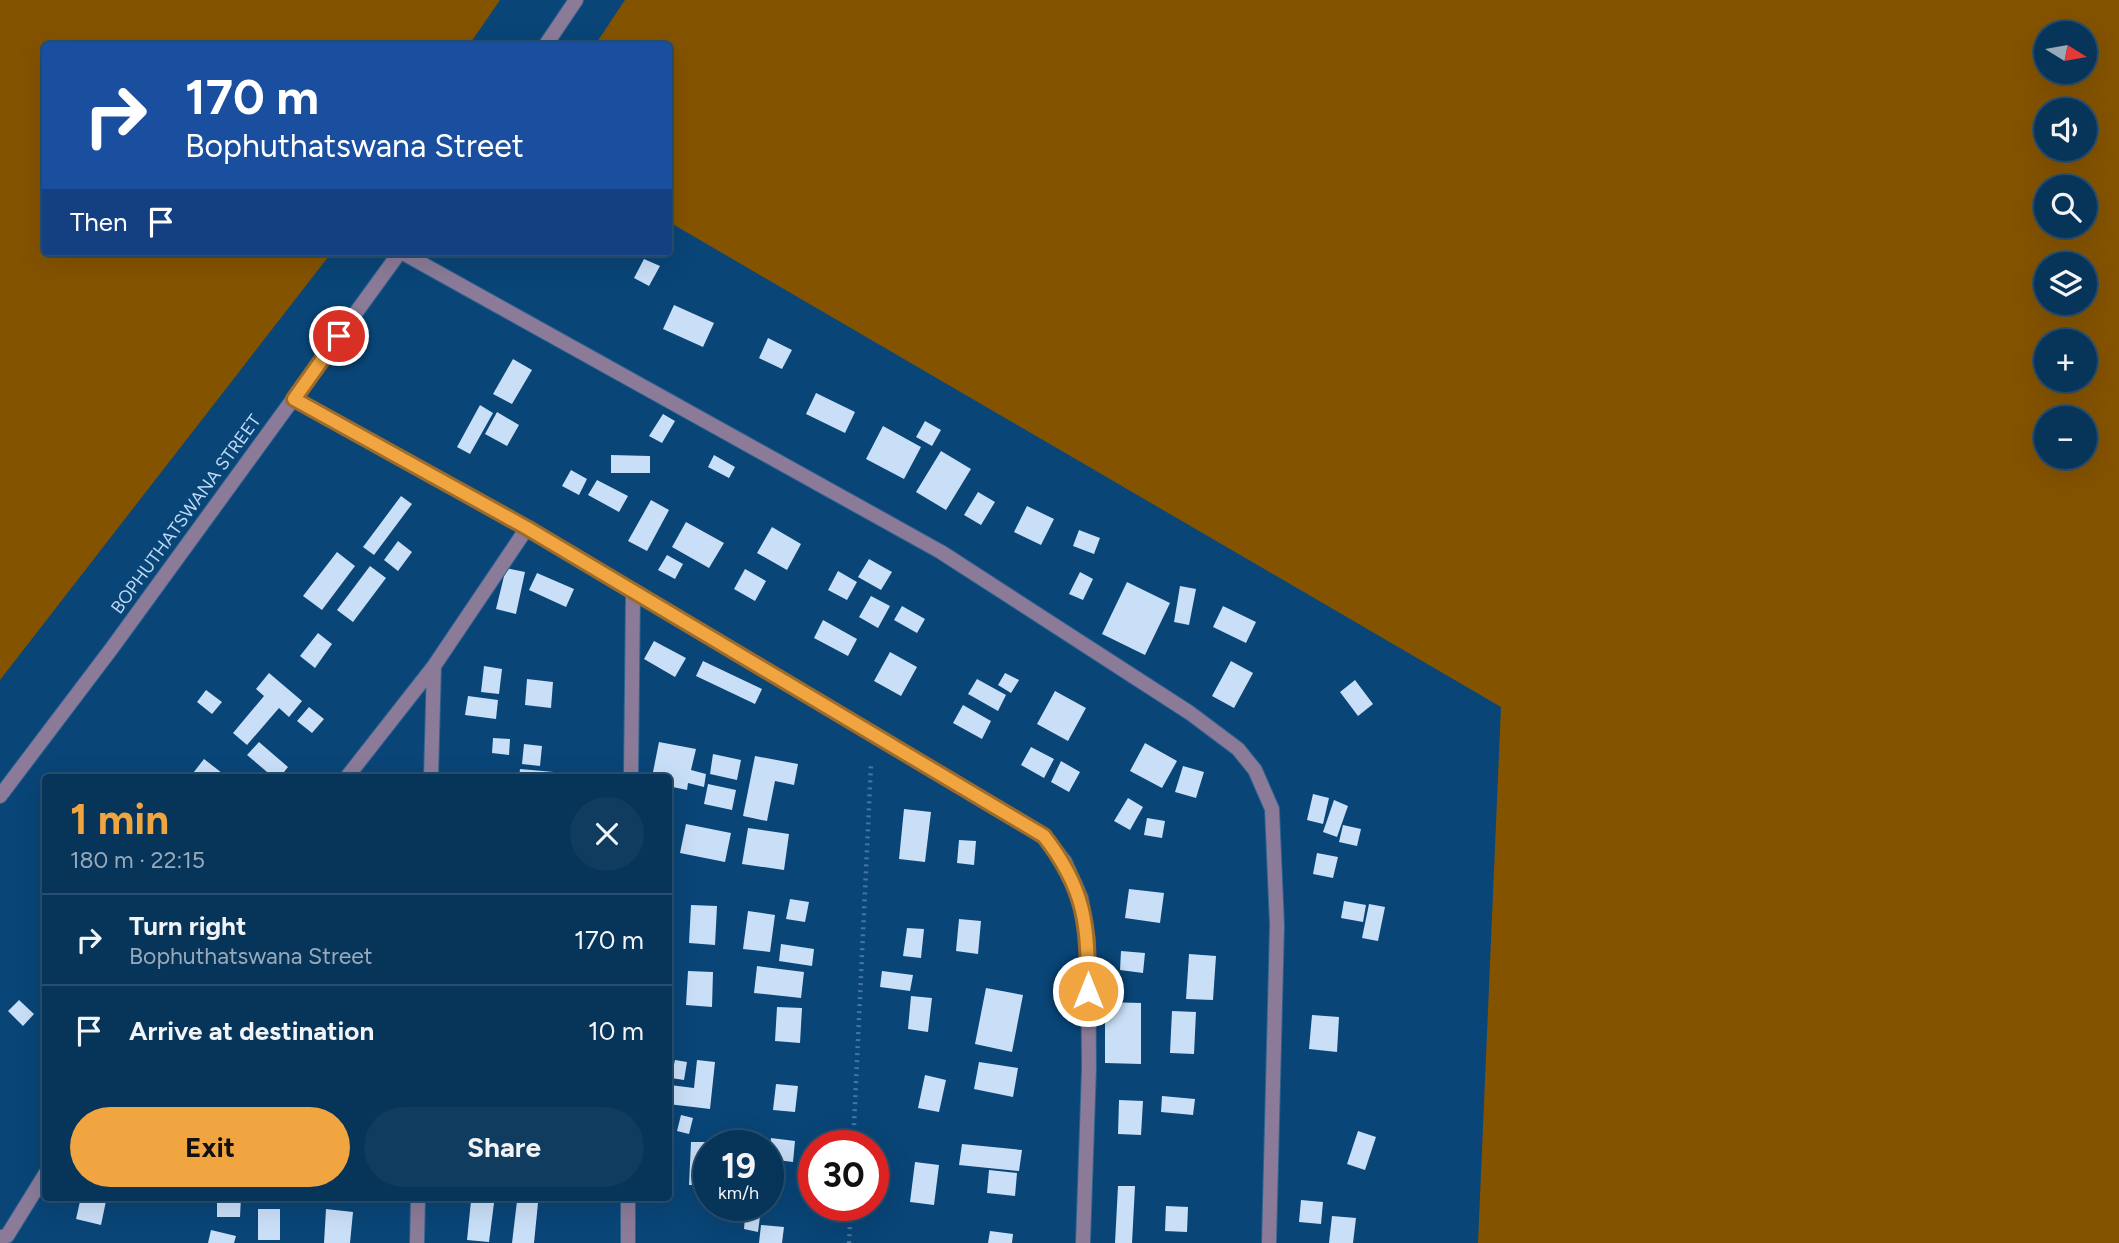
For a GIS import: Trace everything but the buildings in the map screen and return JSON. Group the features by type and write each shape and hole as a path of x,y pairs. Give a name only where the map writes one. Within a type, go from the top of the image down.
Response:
{"street":[{"path":"548,42 576,0"},
{"name":"BOPHUTHATSWANA STREET","path":"0,796 397,256"},
{"path":"407,256 941,552 1190,713 1238,749 1255,771 1272,809 1276,951 1269,1243"},
{"path":"294,399 527,528 872,731 1044,836 1065,862 1081,898 1088,940 1089,1055 1083,1243"},
{"path":"349,774 435,666 527,528"},
{"path":"631,774 633,591"},
{"path":"431,774 435,666"},
{"path":"5,1239 42,1179"},
{"path":"417,1243 418,1201"},
{"path":"628,1201 628,1243"}],"path":[{"path":"854,1130 872,731"},
{"path":"849,1243 850,1221"}],"shaded area":[{"path":"0,0 500,0 471,42 42,42 42,256 329,256 0,680"},
{"path":"625,0 2119,0 2119,1243 1478,1243 1501,707 672,224 672,42 597,42"}],"route":[{"path":"339,336 294,399 527,528 872,731 1044,836 1065,862 1081,898 1088,940 1088,991"}]}
